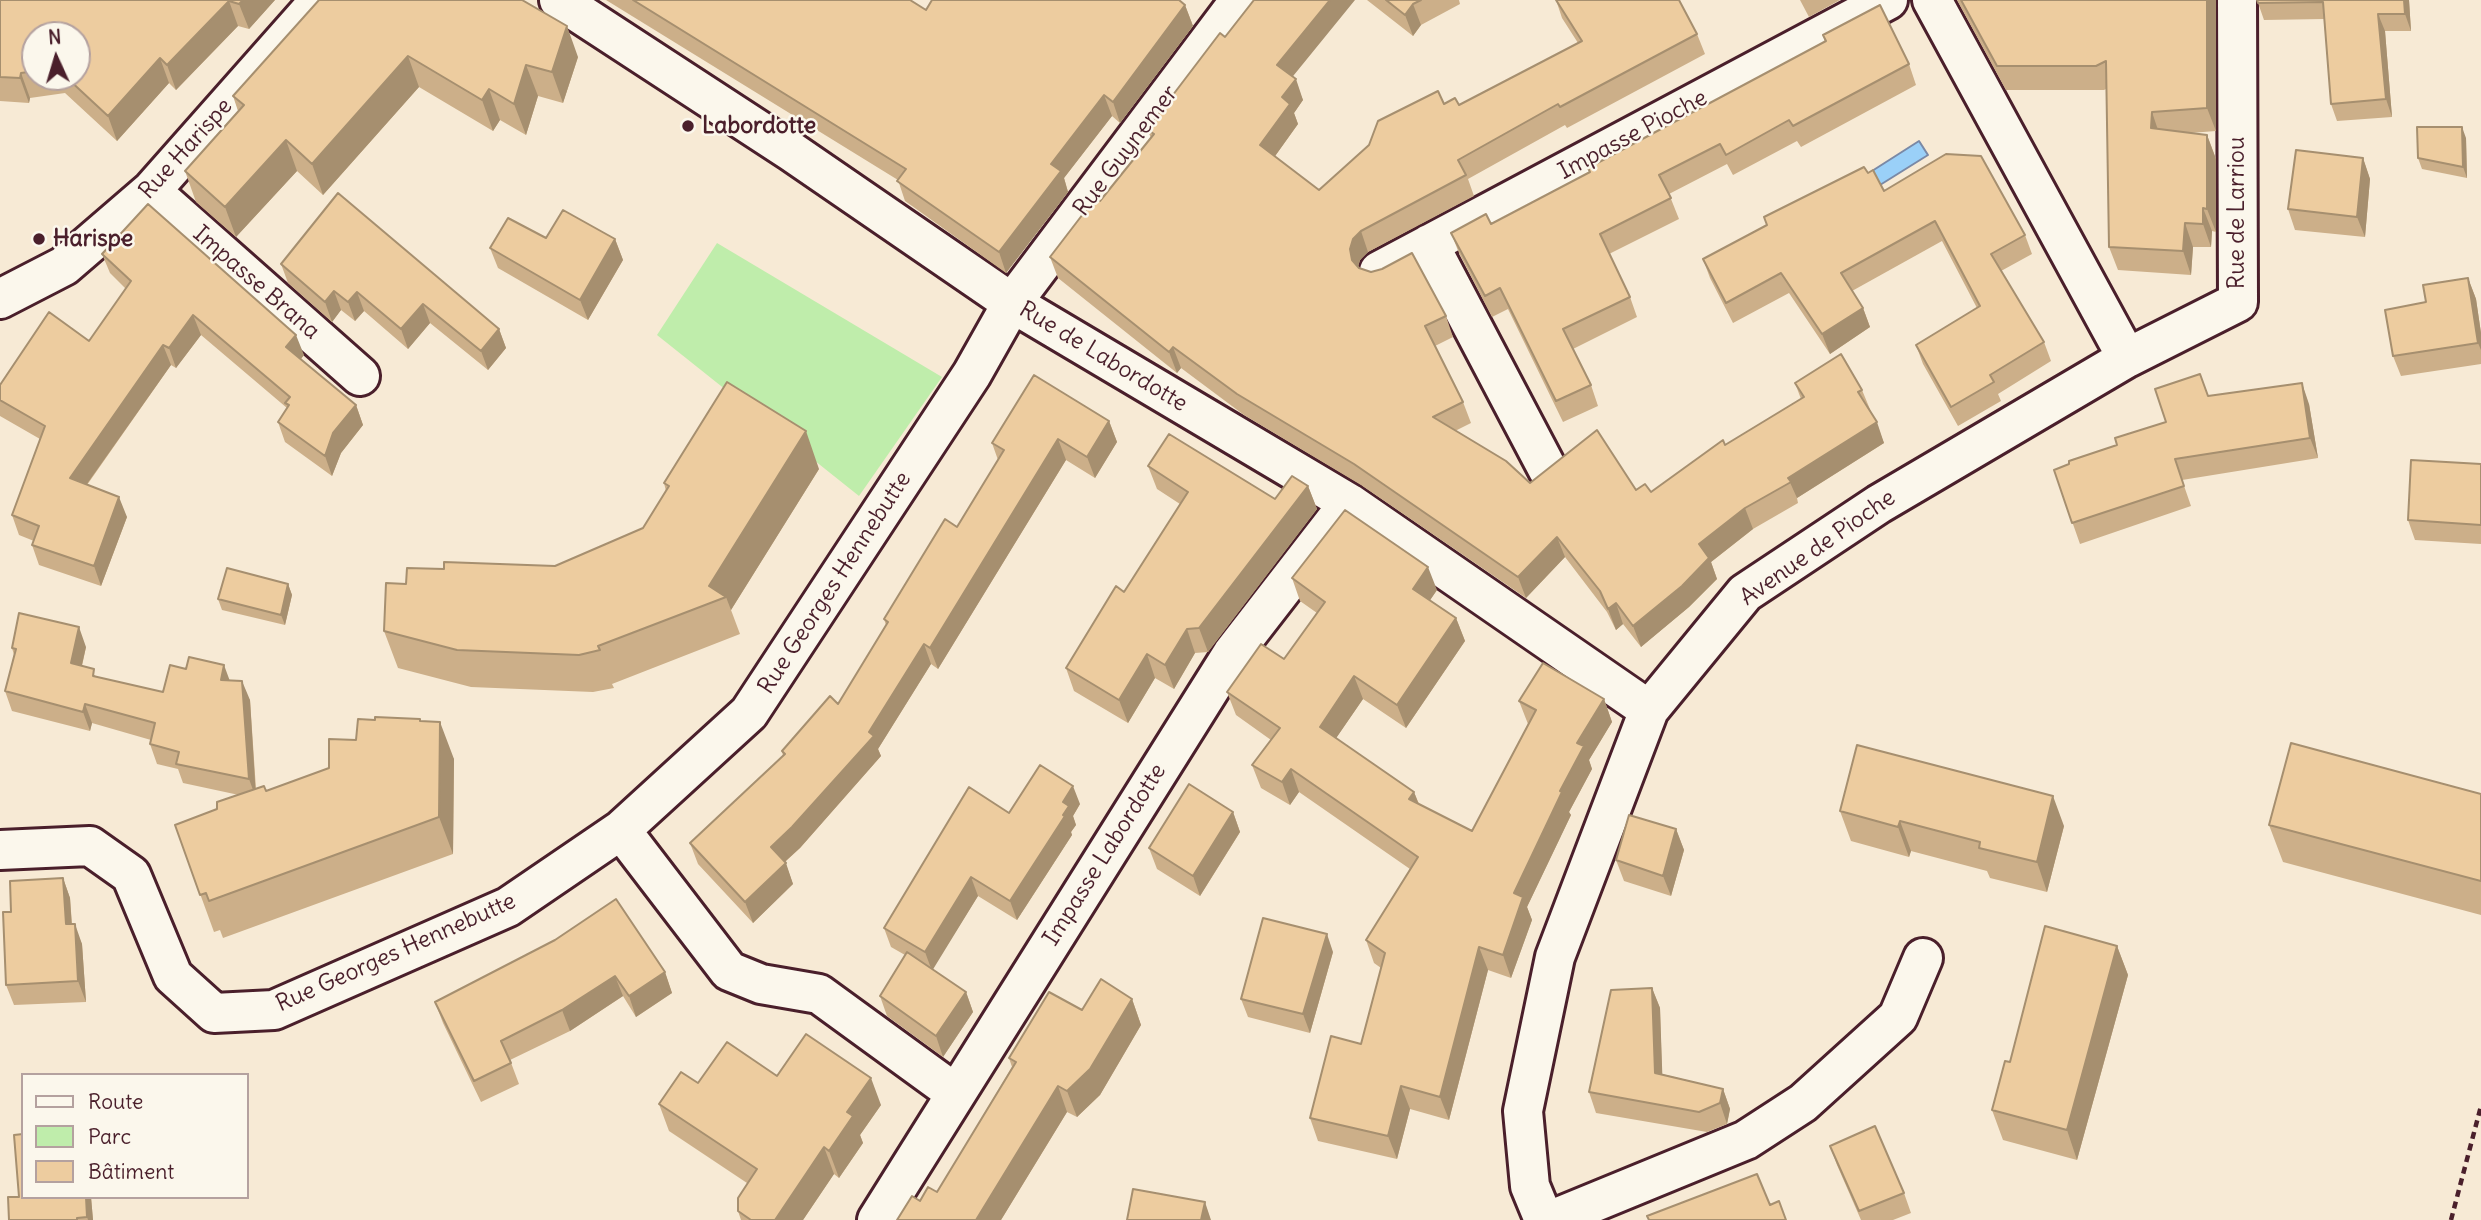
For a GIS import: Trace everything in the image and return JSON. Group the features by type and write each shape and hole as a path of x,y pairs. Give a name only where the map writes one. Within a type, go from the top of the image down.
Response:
{"street":[{"name":"Rue Harispe","path":"0,299 64,266 151,191 320,0"},
{"name":"Rue de Labordotte","path":"559,0 792,152 1012,303 1349,503 1649,710"},
{"name":"Rue Guynemer","path":"1012,303 1240,0"},
{"name":"Impasse Pioche","path":"1379,271 1888,0"},
{"path":"1932,0 2127,358"},
{"name":"Rue de Larriou","path":"2127,358 2238,302 2237,0"},
{"name":"Impasse Brana","path":"151,191 360,376"},
{"path":"1429,244 1548,470"},
{"name":"Rue Georges Hennebutte","path":"0,850 90,846 131,875 173,976 214,1013 274,1010 508,908 621,830 750,713 972,374 1012,303"},
{"name":"Avenue de Pioche","path":"1544,1220 1530,1186 1523,1111 1555,957 1649,710 1745,593 1879,504 2127,358"},
{"name":"Impasse Labordotte","path":"877,1220 1232,654 1349,503"},
{"path":"621,830 729,971 761,984 819,994 955,1093"},
{"path":"1551,1220 1745,1140 1803,1102 1898,1017 1923,958"}],"path":[{"path":"2451,1220 2481,1106"}],"green space":[{"path":"717,243 942,377 859,496 657,335"}],"water":[{"path":"1919,141 1928,155 1880,185 1872,171"}],"building":[{"path":"0,0 243,0 239,4 229,1 167,65 160,58 108,116 81,91 91,91 91,21 21,21 20,78 0,77"},
{"path":"319,0 522,0 567,26 552,72 526,65 514,104 489,89 482,100 408,56 312,164 286,140 225,207 185,171 244,105 233,96"},
{"path":"633,0 910,0 926,10 932,0 1179,0 1185,5 1113,102 1104,95 1051,164 1061,171 999,252 897,181 906,169"},
{"path":"1254,0 1330,0 1277,65 1296,79 1282,97 1290,104 1260,145 1319,190 1369,145 1378,121 1438,91 1444,104 1455,98 1459,105 1582,41 1556,0 1679,0 1697,34 1560,107 1558,104 1458,160 1466,175 1361,231 1353,239 1350,249 1352,260 1359,268 1371,272 1412,253 1446,316 1425,326 1463,402 1433,417 1506,461 1530,483 1597,430 1636,490 1645,484 1651,492 1723,440 1725,445 1804,397 1795,383 1841,354 1862,390 1858,392 1877,422 1788,478 1791,482 1745,508 1699,544 1709,558 1682,586 1633,626 1616,603 1608,609 1600,591 1557,537 1518,577 1354,464 1237,394 1173,347 1169,352 1050,257 1096,197 1100,201 1154,134 1147,129 1220,33 1225,37"},
{"path":"1386,0 1421,0 1413,4 1405,15"},
{"path":"1961,0 2207,0 2207,108 2152,112 2151,128 2207,135 2207,209 2203,208 2203,224 2185,223 2183,251 2109,247 2106,61 2096,66 1997,66"},
{"path":"2257,0 2404,0 2405,14 2378,14 2386,99 2331,104 2323,2 2258,3"},
{"path":"1880,5 1909,64 1793,126 1789,120 1726,155 1720,144 1659,175 1671,198 1600,234 1630,297 1563,329 1591,385 1556,401 1500,288 1485,296 1451,233 1486,214 1491,224 1590,172 1588,168 1826,41 1823,35"},
{"path":"2417,127 2462,127 2463,167 2418,158"},
{"path":"2296,150 2363,158 2357,217 2288,209"},
{"path":"1946,154 1981,156 2025,235 1991,254 2044,342 1990,375 1994,382 1951,407 1916,345 1980,306 1935,221 1841,273 1863,308 1822,334 1781,273 1726,303 1703,259 1767,225 1764,217 1864,167 1868,173 1873,170 1884,191"},
{"path":"338,193 499,329 481,351 423,304 401,329 357,292 348,302 334,291 325,302 281,264"},
{"path":"148,204 296,335 286,347 356,405 333,433 325,456 278,422 289,405 285,403 290,397 193,315 169,348 163,345 70,478 119,497 94,566 32,545 39,526 12,515 45,426 0,400 0,385 49,312 89,341 131,281 102,254"},
{"path":"563,210 615,239 580,300 490,248 508,218 546,238"},
{"path":"2468,278 2478,343 2393,356 2385,310 2426,302 2423,285"},
{"path":"2200,374 2208,396 2302,383 2310,438 2175,459 2184,486 2072,523 2054,470 2069,464 2069,461 2117,445 2115,438 2166,422 2155,389"},
{"path":"1034,375 1109,421 1087,457 1058,439 930,648 924,644 869,732 874,736 771,847 786,863 745,902 690,843 785,754 782,751 830,696 838,704 888,622 884,619 945,519 957,527 1004,450 992,443"},
{"path":"727,382 806,431 709,586 726,597 598,646 600,650 579,655 457,650 384,631 386,583 406,584 407,568 444,569 444,562 555,566 643,528 669,486 664,483"},
{"path":"1169,434 1275,499 1292,476 1308,486 1199,628 1187,629 1165,665 1147,654 1119,700 1066,668 1116,586 1124,592 1188,492 1148,466"},
{"path":"2411,460 2481,464 2481,525 2408,520"},
{"path":"1345,510 1428,567 1413,589 1456,618 1397,705 1354,676 1320,727 1414,792 1409,799 1472,831 1536,710 1519,701 1543,663 1604,699 1577,743 1584,746 1560,791 1562,792 1514,893 1523,897 1503,955 1479,947 1440,1097 1401,1086 1388,1136 1310,1118 1331,1036 1361,1044 1385,953 1366,940 1418,857 1291,769 1282,782 1252,765 1280,728 1227,692 1261,644 1284,659 1325,602 1292,578"},
{"path":"227,568 288,584 281,615 218,599"},
{"path":"19,613 79,627 71,663 94,669 93,676 163,692 170,665 186,669 189,657 224,665 221,680 242,681 249,779 176,764 179,752 150,744 155,723 85,704 83,712 5,691 16,649 12,648"},
{"path":"375,717 440,722 439,817 209,901 206,893 200,895 175,825 217,809 217,802 264,786 266,791 329,768 329,739 356,740 358,719 375,720"},
{"path":"2291,743 2481,794 2481,881 2269,825"},
{"path":"1857,745 2053,796 2037,862 1979,848 1980,842 1900,821 1898,827 1840,811"},
{"path":"1040,765 1073,786 1063,802 1069,806 1010,901 971,877 925,952 884,928 969,787 1009,813"},
{"path":"1189,784 1233,812 1193,876 1149,848"},
{"path":"1629,815 1676,829 1663,876 1616,860"},
{"path":"63,878 66,924 75,924 78,981 6,985 3,912 11,912 10,881"},
{"path":"616,899 665,972 629,996 615,976 562,1010 501,1041 511,1063 474,1081 435,1002 555,940"},
{"path":"1263,918 1327,934 1303,1014 1241,999"},
{"path":"2045,926 2117,946 2067,1130 1992,1110 2005,1061 2010,1062"},
{"path":"907,952 966,992 936,1036 880,996"},
{"path":"1101,979 1132,999 1090,1069 1067,1091 1058,1086 976,1220 897,1220 912,1196 920,1201 928,1187 937,1192 1016,1062 1009,1058 1049,992 1082,1010"},
{"path":"1652,988 1655,1073 1723,1089 1720,1103 1699,1112 1589,1092 1611,990"},
{"path":"806,1034 871,1078 847,1112 853,1116 829,1151 824,1147 775,1220 751,1220 738,1211 738,1198 757,1169 659,1104 681,1072 698,1083 727,1042 777,1076"},
{"path":"1875,1126 1904,1193 1859,1211 1830,1146"},
{"path":"21,1134 21,1199 86,1199 87,1217 77,1220 9,1220 8,1197 19,1197 14,1135"},
{"path":"1757,1174 1770,1205 1779,1201 1786,1220 1649,1220 1647,1216"},
{"path":"1133,1189 1205,1202 1201,1220 1127,1220"}],"place":[{"name":"Labordotte","path":"688,126"},
{"name":"Harispe","path":"39,239"}]}
